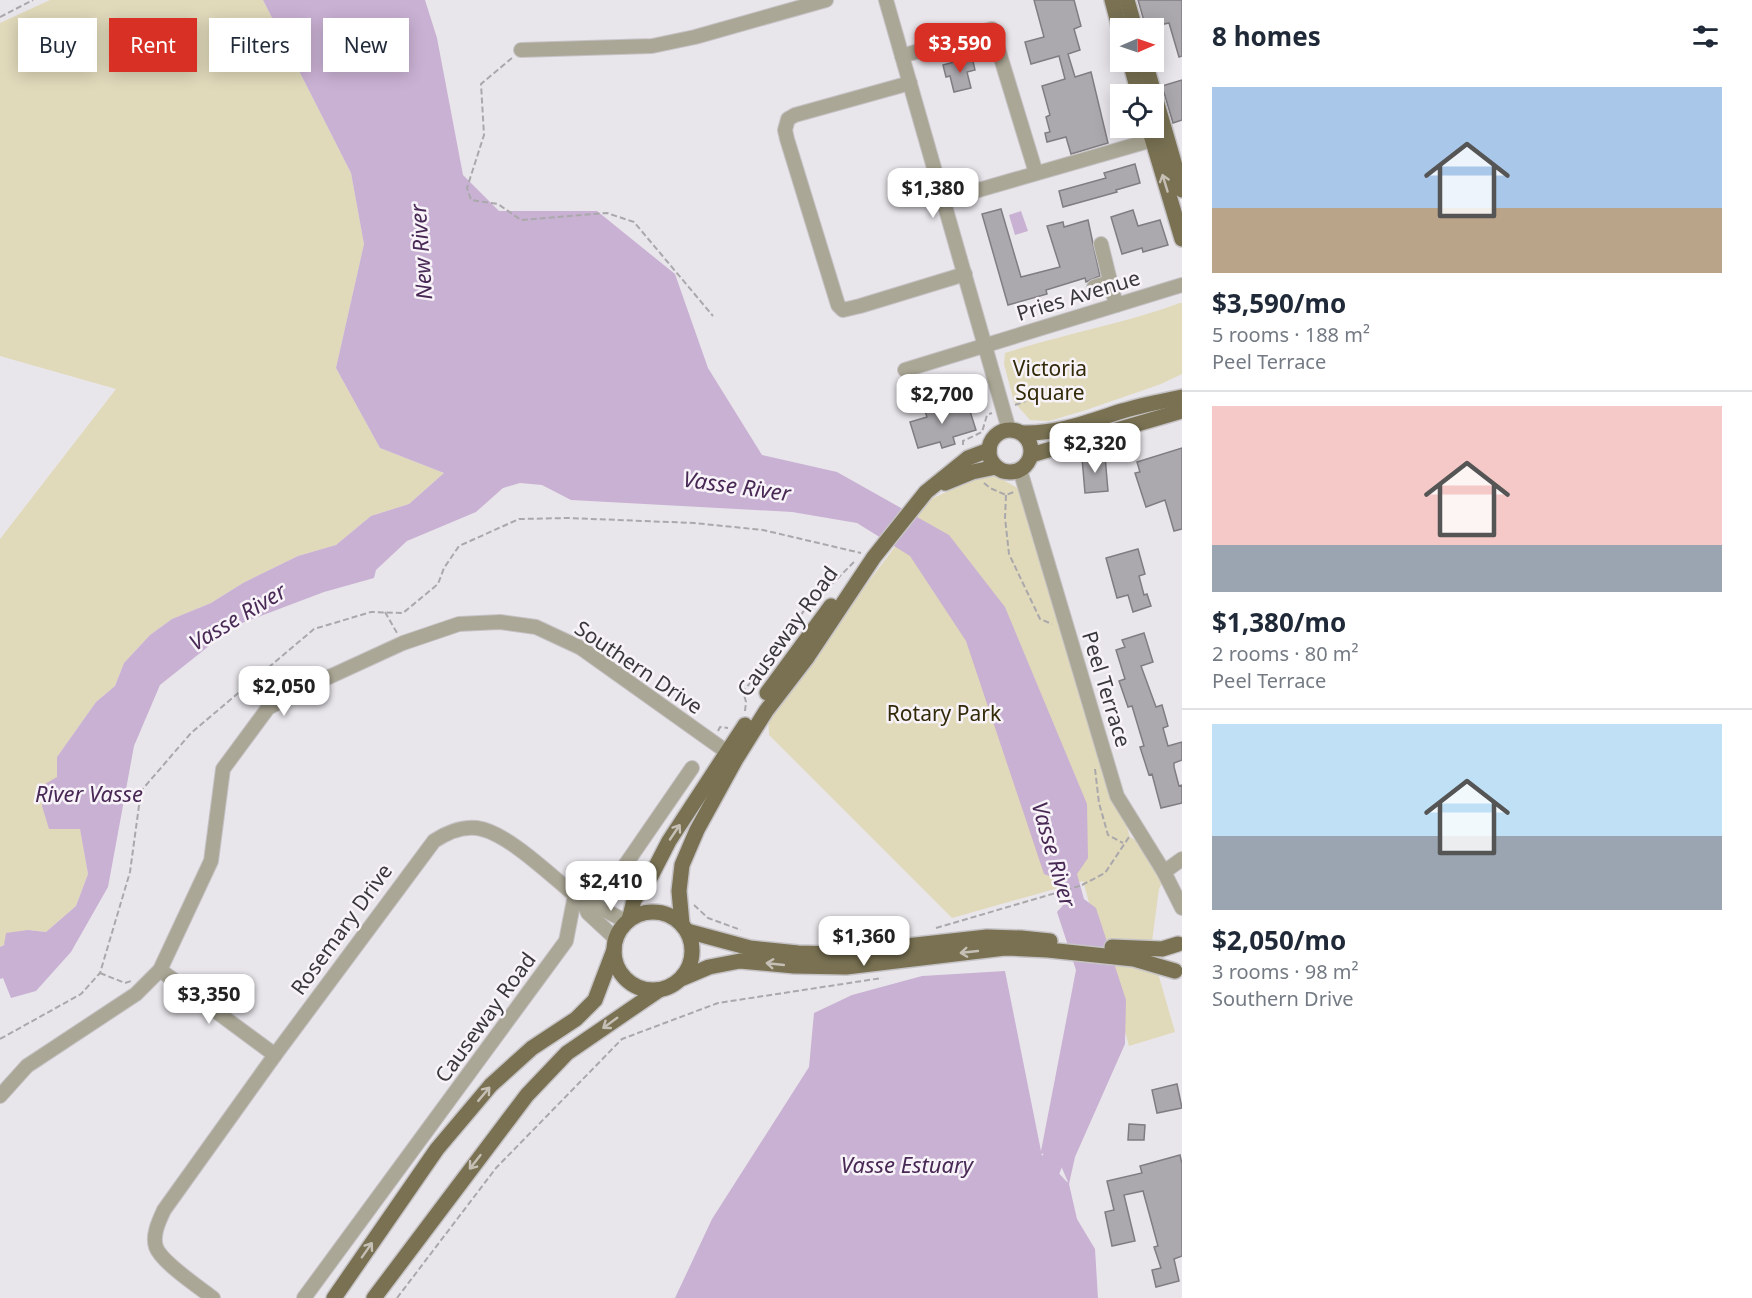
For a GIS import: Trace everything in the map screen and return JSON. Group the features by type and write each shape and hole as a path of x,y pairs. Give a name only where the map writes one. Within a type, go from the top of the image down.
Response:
{"main road":[{"path":"1112,0 1117,18"},
{"path":"1127,0 1132,18"},
{"path":"1148,72 1182,189"},
{"path":"1151,138 1182,239"},
{"path":"1165,401 1182,389"},
{"path":"1016,432 1030,443 1031,455 1020,470 1005,472 996,467 989,450 994,437 1002,432 1016,432 1048,433 1064,430 1124,411 1182,397"},
{"path":"1031,455 1182,411"},
{"name":"Causeway Road","path":"628,921 634,900 651,876 669,841 731,755 806,659 868,555 926,492 968,458 989,450"},
{"name":"Causeway Road","path":"926,492 972,472 996,467"},
{"name":"Causeway Road","path":"684,927 679,891 682,865 731,755"},
{"path":"1048,946 1021,938 987,937 835,954 798,953 750,948 684,927 673,917 662,913 650,912 628,921 615,944 615,961 620,972 636,987 658,990 668,988 682,978 709,967 740,961 794,966 846,967 1005,948 1048,946 1124,953 1162,949 1180,943"},
{"path":"682,978 692,960 693,950 684,927"},
{"path":"1178,974 1172,966 1171,954 1180,943"},
{"name":"Causeway Road","path":"333,1298 437,1149 491,1086 532,1048 576,1019 595,1000 615,944"},
{"path":"1124,953 1178,974"},
{"path":"374,1298 527,1095 567,1053 658,990"}],"street":[{"path":"521,50 652,46 695,37 826,0"},
{"path":"886,0 1004,410 1016,432"},
{"path":"902,56 992,29 1036,173"},
{"path":"910,83 795,115 788,119 785,130 787,139 838,305 843,310 965,274"},
{"path":"944,200 1036,173 1138,138"},
{"path":"1101,244 1116,305"},
{"path":"1095,287 1110,282"},
{"name":"Pries Avenue","path":"905,370 1182,285"},
{"name":"Peel Terrace","path":"1020,470 1117,796 1164,872 1182,908"},
{"name":"Southern Drive","path":"0,1096 27,1066 136,994 160,970 211,861 223,769 268,708 305,688 403,643 459,624 500,622 536,627 581,648 731,755"},
{"path":"579,899 588,884 619,874 692,768"},
{"name":"Rosemary Drive","path":"213,1298 166,1262 156,1247 156,1228 164,1210 275,1055 434,841 450,831 476,828 500,836 579,899 615,944"},
{"path":"1164,872 1182,859"},
{"name":"Rosemary Drive","path":"579,899 628,921"},
{"name":"Causeway Road","path":"304,1298 566,941 579,899"},
{"path":"160,970 275,1055"}],"path":[{"path":"0,17 33,0"},
{"path":"521,50 481,84 484,135 467,189 471,200 498,204 521,220 608,213 634,222 713,316"},
{"path":"963,448 963,441 982,432 987,415 1026,401"},
{"path":"1006,495 1005,518 1009,554 1040,619 1055,626"},
{"path":"0,1039 81,994 100,973 130,872 141,791 191,733 314,629 371,612 403,612 438,584 444,568 459,546 519,519 580,518 694,523 752,529 868,555"},
{"path":"385,612 403,643"},
{"path":"1095,770 1099,803 1108,835 1123,843"},
{"path":"927,931 1082,885 1105,873 1123,843 1137,828"},
{"path":"692,903 708,918 747,933"},
{"path":"397,1298 496,1168 622,1039 718,1003 895,974 897,962"},
{"path":"100,973 125,983 139,978 147,983"}],"green space":[{"path":"50,0 263,0 272,18 209,18 209,72 300,72 351,173 364,244 336,368 380,448 444,473 409,504 371,516 336,545 298,556 243,583 211,603 172,619 150,635 124,663 115,686 96,702 57,757 80,828 88,874 76,906 46,932 28,930 0,947 0,539 116,389 0,356 0,23"},
{"name":"Victoria Square","path":"1182,303 1182,374 1161,384 1049,421 1030,420 1014,402 1004,364 1005,353"},
{"name":"Rotary Park","path":"996,476 1021,490 1130,837 1172,864 1159,889 1151,949 1175,1032 1129,1046 1083,881 952,918 769,735 768,715 931,499 972,480"}],"water":[{"path":"263,0 425,0 437,38 463,175 499,211 597,211 675,274 708,368 762,455 837,472 949,535 1005,607 1087,804 1088,858 1077,874 1084,899 1096,908 1126,1000 1125,1044 1075,1157 1069,1184 1077,1219 1095,1249 1098,1298 675,1298 712,1219 809,1067 814,1013 852,995 922,976 1005,971 1041,1151 1076,970 1057,912 1065,903 1057,879 1044,874 966,641 910,556 857,523 792,512 571,500 542,485 520,483 503,488 476,512 407,541 376,570 374,578 324,592 234,626 160,685 134,746 108,887 71,952 36,991 11,998 3,978 0,979 0,947 4,945 6,933 28,930 46,932 76,906 88,874 80,829 49,829 42,806 45,784 57,777 57,757 96,702 115,686 124,663 150,635 172,619 211,603 243,583 298,556 336,545 371,516 409,504 444,473 380,448 336,368 364,244 351,173 300,72 311,72 311,18 272,18","holes":["1055,1152 1067,1182 1041,1154"]},
{"path":"1021,211 1028,231 1015,235 1009,215"}],"building":[{"path":"1034,0 1074,0 1081,26 1074,29 1080,50 1068,54 1075,77 1091,72 1108,143 1071,154 1066,137 1047,142 1045,133 1050,132 1046,117 1050,115 1042,86 1065,79 1059,56 1031,64 1025,42 1044,37"},
{"path":"1138,0 1182,0 1182,56 1179,57 1169,23 1164,24 1164,18 1143,18"},
{"path":"972,57 975,70 967,72 971,88 954,92 950,76 946,77 943,65"},
{"path":"1182,80 1182,120 1173,123 1164,85"},
{"path":"1135,164 1140,183 1063,207 1059,191 1106,178 1104,173"},
{"path":"1001,209 1021,277 1060,267 1047,226 1063,222 1064,227 1088,220 1100,276 1086,282 1085,278 1046,290 1047,294 1008,305 982,214"},
{"path":"1133,210 1138,226 1160,220 1168,245 1143,252 1142,248 1122,254 1111,217"},
{"path":"947,401 950,411 968,405 976,430 953,437 955,444 942,448 940,442 918,448 910,422 927,417 924,408"},
{"path":"1182,448 1182,529 1174,531 1165,500 1146,507 1135,473 1140,472 1137,462"},
{"path":"1105,456 1108,491 1085,493 1082,458"},
{"path":"1138,549 1145,574 1139,576 1144,595 1147,594 1151,606 1133,612 1128,595 1117,598 1106,558"},
{"path":"1144,633 1153,662 1141,666 1156,707 1162,705 1168,726 1163,728 1168,746 1182,742 1182,760 1174,763 1174,767 1179,786 1182,785 1182,803 1161,808 1152,774 1149,775 1140,747 1144,746 1132,706 1128,707 1119,681 1125,679 1116,650 1125,647 1122,640"},
{"path":"1177,1084 1182,1108 1157,1113 1152,1090"},
{"path":"1129,1124 1145,1125 1144,1140 1128,1140"},
{"path":"1180,1155 1182,1164 1182,1256 1174,1259 1179,1281 1156,1287 1152,1270 1161,1268 1154,1247 1158,1246 1143,1191 1124,1195 1135,1241 1112,1246 1105,1212 1114,1210 1107,1181 1142,1173 1140,1166"}],"waterway":[{"name":"Vasse River","path":"1040,1193 1066,1126"}],"water label":[{"name":"New River","path":"420,252"},
{"name":"River Vasse","path":"89,793"},
{"name":"Vasse Estuary","path":"907,1164"}]}
